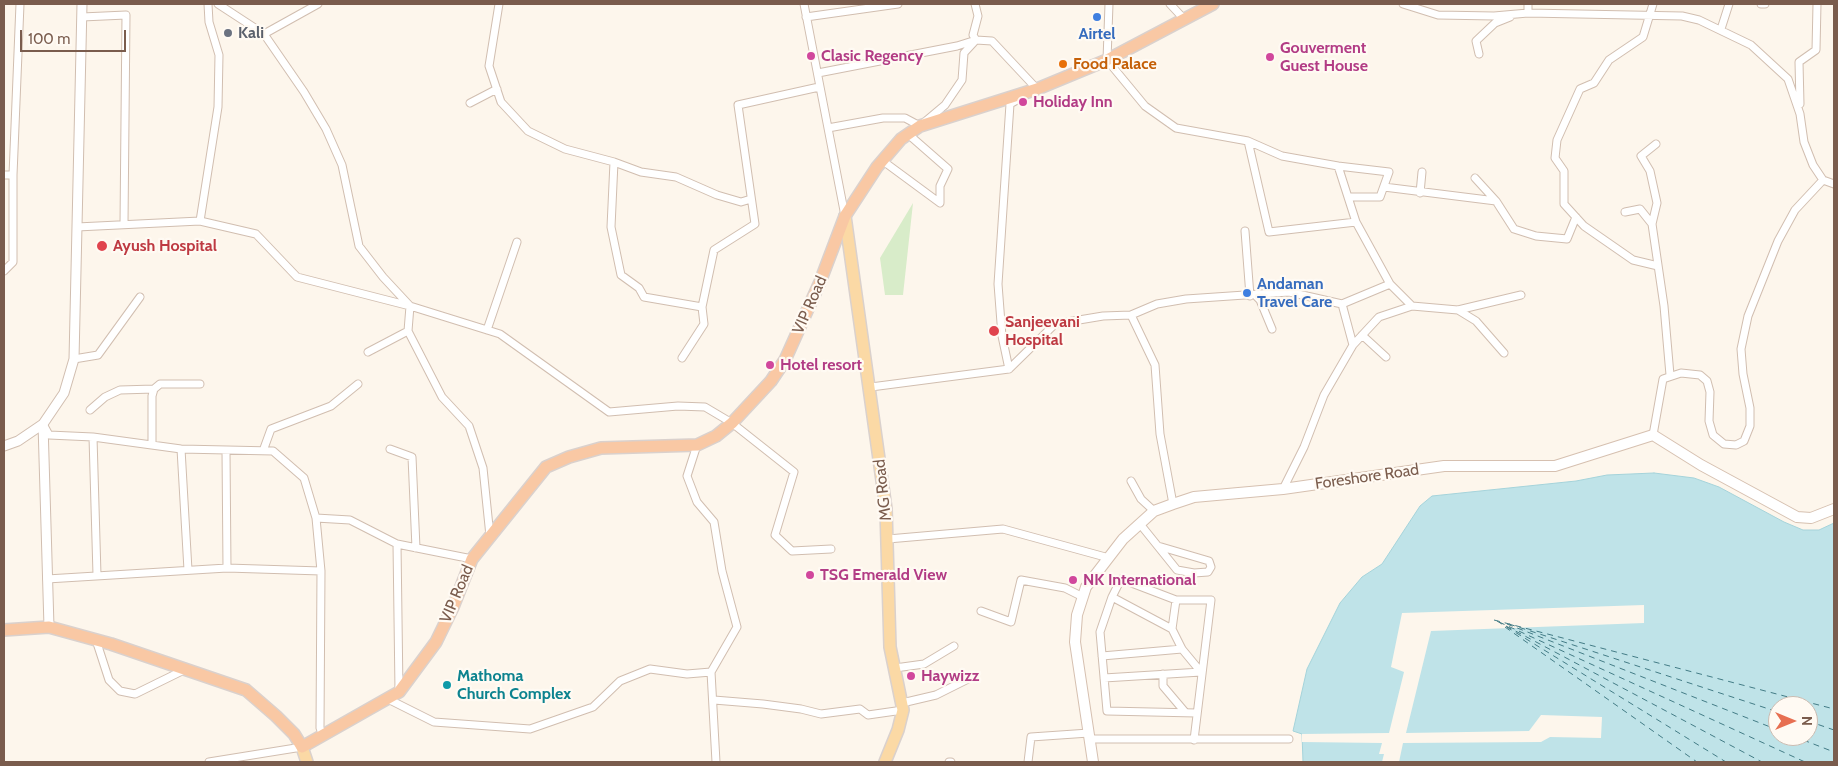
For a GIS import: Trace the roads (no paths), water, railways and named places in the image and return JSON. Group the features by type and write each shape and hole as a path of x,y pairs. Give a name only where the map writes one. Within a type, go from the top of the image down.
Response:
{"highway":[{"name":"VIP Road","path":"302,748 399,692 436,642 472,560 546,467 561,460 601,448 697,445 716,436 732,423 771,381 785,360 820,282 845,216 883,161 901,139 920,126 1037,89 1107,60 1213,4"},
{"path":"4,630 49,626 246,690 294,734 302,748"}],"main road":[{"name":"MG Road","path":"845,216 870,386 888,539 890,647 902,707 898,730 885,762"},
{"name":"Foreshore Road","path":"1094,762 1075,642 1078,615 1086,587 1124,539 1154,511 1194,497 1282,489 1444,466 1555,466 1654,435"},
{"path":"1654,435 1701,465 1797,517 1811,518 1834,509"},
{"path":"302,748 307,762"}],"street":[{"path":"4,271 13,262 13,174 20,4"},
{"path":"4,446 18,441 43,424 64,393 74,359 82,4"},
{"path":"200,222 218,108 219,55 209,22 208,4"},
{"path":"218,4 264,34 317,114 339,158 359,246 383,278 410,306 408,330 442,397 469,426 483,468 490,536"},
{"path":"264,34 318,4"},
{"path":"499,4 489,66 501,102 528,131 565,149 614,162 641,172 676,176 717,195 741,202 751,199"},
{"path":"804,4 845,216"},
{"path":"806,17 898,4"},
{"path":"974,4 978,16 973,35 976,40"},
{"path":"1109,4 1107,60 1145,106 1176,128 1248,141 1282,156 1338,166 1389,172 1380,197 1348,197"},
{"path":"1170,4 1184,19"},
{"path":"1403,4 1438,15 1494,16 1528,13 1682,16 1699,20 1752,45 1788,79 1800,114"},
{"path":"1528,4 1528,13"},
{"path":"1653,4 1643,37 1609,60 1594,83 1580,89 1557,140 1555,158 1564,171 1564,204 1584,226 1633,260 1658,266"},
{"path":"1721,29 1729,4"},
{"path":"1817,4 1816,50 1799,62 1800,114 1804,142 1813,165 1823,180 1834,184"},
{"path":"1478,54 1476,41 1495,23 1517,14"},
{"path":"82,17 126,16 124,224"},
{"path":"818,74 957,46 976,40 992,40 1037,89 1010,104 998,284 1002,336 1010,369"},
{"path":"828,128 883,118 905,118 920,126 945,105 962,80 964,53 976,40"},
{"path":"682,358 704,324 702,307 714,250 755,224 738,105 819,87"},
{"path":"470,103 497,89"},
{"path":"883,161 940,203 940,186 948,169 908,134"},
{"path":"1248,141 1269,232 1356,222"},
{"path":"1656,144 1641,156 1650,171 1657,203 1652,224 1670,375"},
{"path":"614,162 611,227 621,275 639,288 644,297 702,307"},
{"path":"1338,166 1356,222 1390,284 1412,306"},
{"path":"1420,193 1422,172"},
{"path":"4,175 13,174"},
{"path":"1475,178 1496,201 1514,229 1536,236 1567,239 1576,217"},
{"path":"1654,435 1663,379 1670,375 1681,373 1700,375 1707,381 1710,392 1709,421 1713,435 1724,444 1736,445 1744,441 1750,426 1750,408 1743,374 1742,349 1748,316 1778,241 1795,210 1823,180"},
{"path":"1384,187 1496,201"},
{"path":"1625,212 1640,209 1652,224"},
{"path":"78,227 200,222 256,234 297,278 410,306 500,334 609,412 678,406 705,407 732,423 794,472 775,535 792,551 832,549"},
{"path":"1245,231 1252,295"},
{"path":"487,330 517,242"},
{"path":"870,386 1010,369 1055,324 1132,315 1157,304 1186,300 1289,292 1342,304 1390,284"},
{"path":"1252,295 1260,300 1272,329"},
{"path":"1282,489 1304,447 1324,395 1353,345 1379,317 1412,306 1458,310 1521,295"},
{"path":"74,359 98,354 140,297"},
{"path":"1342,304 1353,345"},
{"path":"1458,310 1476,321 1504,353"},
{"path":"1132,315 1155,365 1160,434 1173,504"},
{"path":"368,352 408,330"},
{"path":"1362,335 1386,357"},
{"path":"152,445 152,396 154,389 160,384 200,384"},
{"path":"263,451 271,429 331,406 358,384"},
{"path":"90,410 105,397 120,390 154,389"},
{"path":"43,424 49,435 93,437 181,449 273,451 304,478 316,518 321,571 320,728 323,736"},
{"path":"43,424 49,626"},
{"path":"93,437 97,575"},
{"path":"697,445 687,476 697,502 714,522 722,571 737,627 711,672 716,762"},
{"path":"181,449 188,570"},
{"path":"390,449 412,457 416,548"},
{"path":"226,451 227,568"},
{"path":"1131,481 1141,499 1154,511"},
{"path":"316,518 350,520 397,544 472,560"},
{"path":"1140,524 1177,570 1194,573 1208,572 1211,567 1209,561 1158,546"},
{"path":"888,539 1003,529 1109,558"},
{"path":"397,544 399,692"},
{"path":"47,579 227,568 321,571"},
{"path":"1194,740 1211,600 1176,600 1121,579 1112,597 1100,632 1107,711 1196,713"},
{"path":"981,611 1011,622 1021,580 1065,588 1083,597"},
{"path":"1112,597 1172,629"},
{"path":"1176,600 1172,629 1182,649 1201,672"},
{"path":"96,640 109,680 120,691 135,694 186,669"},
{"path":"895,668 924,664 954,646"},
{"path":"1102,656 1182,649"},
{"path":"388,699 434,722 530,729 593,707 620,682 650,669 687,674 711,672"},
{"path":"1104,678 1201,672"},
{"path":"1163,674 1163,686 1185,712"},
{"path":"714,700 773,705 821,714 860,709 868,715 902,707 936,695 972,677"},
{"path":"1028,762 1031,737 1089,736 1194,740 1289,738"},
{"path":"210,762 302,748"}],"water":[{"path":"1654,473 1694,478 1719,487 1784,522 1803,530 1819,530 1834,523 1834,762 1303,762 1302,734 1293,731 1307,669 1340,603 1362,577 1382,564 1420,506 1432,496 1576,481 1607,475"}],"place":[{"name":"Airtel","path":"1097,17"},
{"name":"Kali","path":"228,33"},
{"name":"Clasic Regency","path":"811,56"},
{"name":"Gouverment Guest House","path":"1270,57"},
{"name":"Food Palace","path":"1063,64"},
{"name":"Holiday Inn","path":"1023,102"},
{"name":"Ayush Hospital","path":"102,246"},
{"name":"Andaman Travel Care","path":"1247,293"},
{"name":"Sanjeevani Hospital","path":"994,331"},
{"name":"Hotel resort","path":"770,365"},
{"name":"TSG Emerald View","path":"810,575"},
{"name":"NK International","path":"1073,580"},
{"name":"Haywizz","path":"911,676"},
{"name":"Mathoma Church Complex","path":"447,685"}]}
